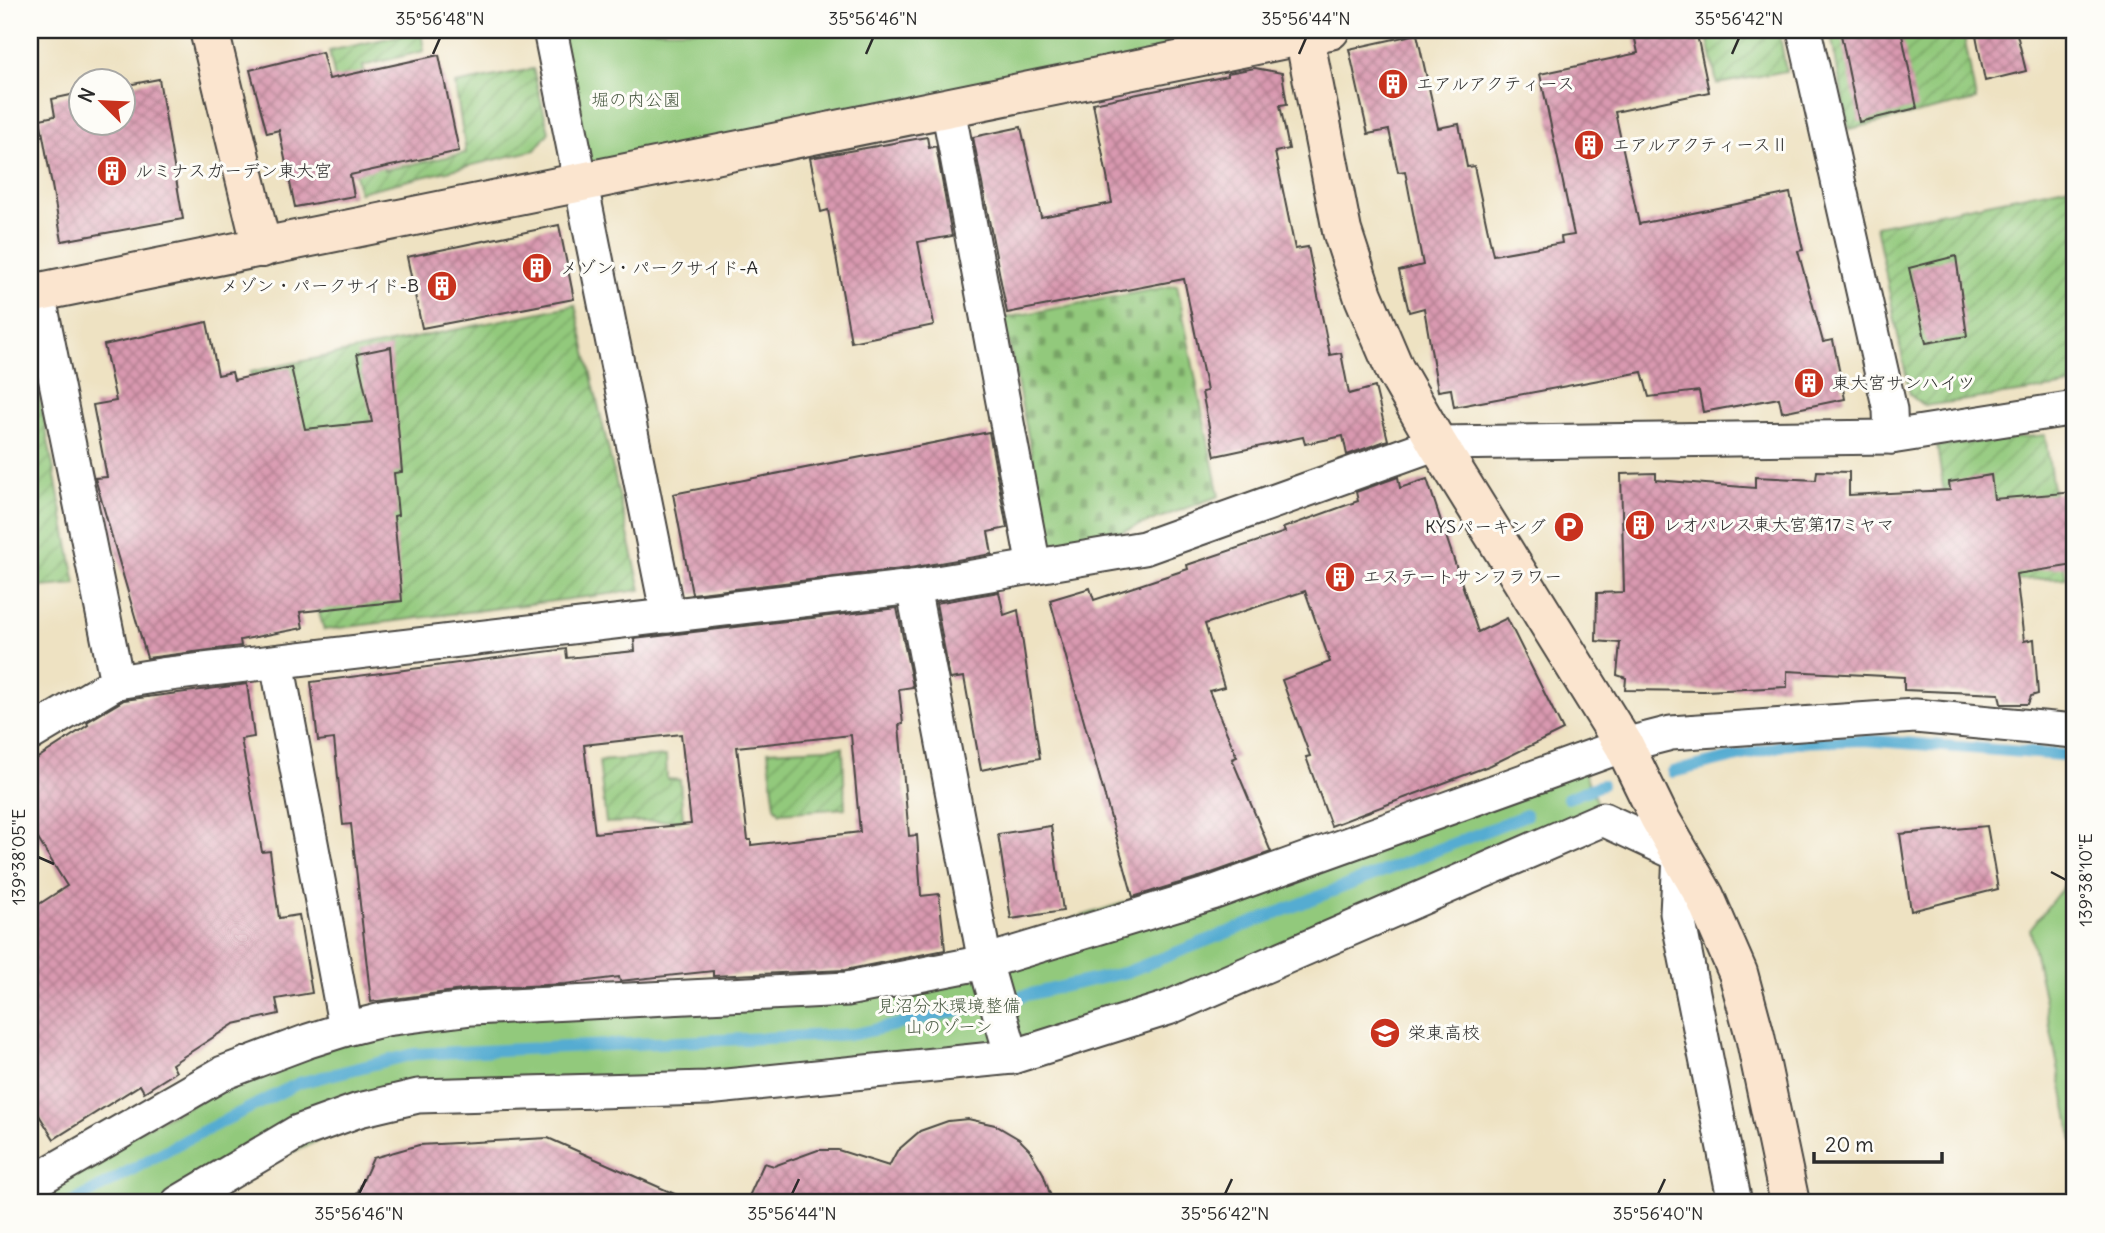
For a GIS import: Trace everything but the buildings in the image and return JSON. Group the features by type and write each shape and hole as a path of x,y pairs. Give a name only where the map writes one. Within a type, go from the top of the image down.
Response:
{"street":[{"path":"209,30 262,248"},
{"path":"550,30 668,616"},
{"path":"1804,30 1889,410 1891,437"},
{"path":"117,682 34,293 1312,32 1339,221 1363,295 1395,370 1635,769 1705,897 1738,973 1755,1036 1790,1203"},
{"path":"948,108 1034,567"},
{"path":"30,734 117,682 913,587 1144,548 1437,443 1891,437 2075,408"},
{"path":"913,587 989,976 1012,1057"},
{"path":"277,662 346,1029"},
{"path":"30,1184 223,1073 346,1029 386,1020 472,1008 847,989 989,976 1212,893 1635,769 1671,733 1915,716 2075,731"},
{"path":"178,1203 298,1132 359,1110 418,1096 707,1088 1012,1057 1168,1008 1603,819 1680,855"},
{"path":"1680,855 1676,913 1735,1203"}],"green space":[{"name":"堀の内公園","path":"550,30 1302,30 581,183"},
{"path":"1706,30 1779,30 1786,71 1717,84"},
{"path":"1830,30 1963,30 1976,100 1849,129"},
{"path":"421,31 424,51 363,66 384,170 466,153 455,84 533,69 549,132 535,150 359,192 329,51"},
{"path":"2075,185 2075,385 1924,406 1910,395 1876,226"},
{"path":"1177,285 1219,496 1110,536 1050,544 1004,318"},
{"path":"575,305 641,590 324,630 250,372"},
{"path":"30,348 76,584 30,588"},
{"path":"2045,435 2066,578 1957,582 1937,446"},
{"path":"843,747 845,808 780,813 775,806 768,751"},
{"path":"666,756 667,779 680,780 683,820 606,823 599,761"},
{"name":"見沼分水環境整備 山のゾーン","path":"1580,761 1603,819 1012,1057 418,1096 178,1203 30,1203 30,1184 346,1029 847,989"},
{"path":"2075,872 2075,1150 2030,929"}],"waterway":[{"path":"1673,772 1796,742 1864,740 2075,756"},
{"path":"1568,798 1601,785"},
{"path":"72,1203 176,1145 299,1083 414,1054 856,1034 1127,972 1526,815"}],"place":[{"name":"エアルアクティース","path":"1393,84"},
{"name":"エアルアクティースⅡ","path":"1589,145"},
{"name":"ルミナスガーデン東大宮","path":"112,171"},
{"name":"メゾン・パークサイド-A","path":"537,268"},
{"name":"メゾン・パークサイド-B","path":"442,286"},
{"name":"東大宮サンハイツ","path":"1809,383"},
{"name":"レオパレス東大宮第17ミヤマ","path":"1640,525"},
{"name":"KYSパーキング","path":"1569,527"},
{"name":"エステートサンフラワー","path":"1340,577"},
{"name":"栄東高校","path":"1385,1033"}]}
